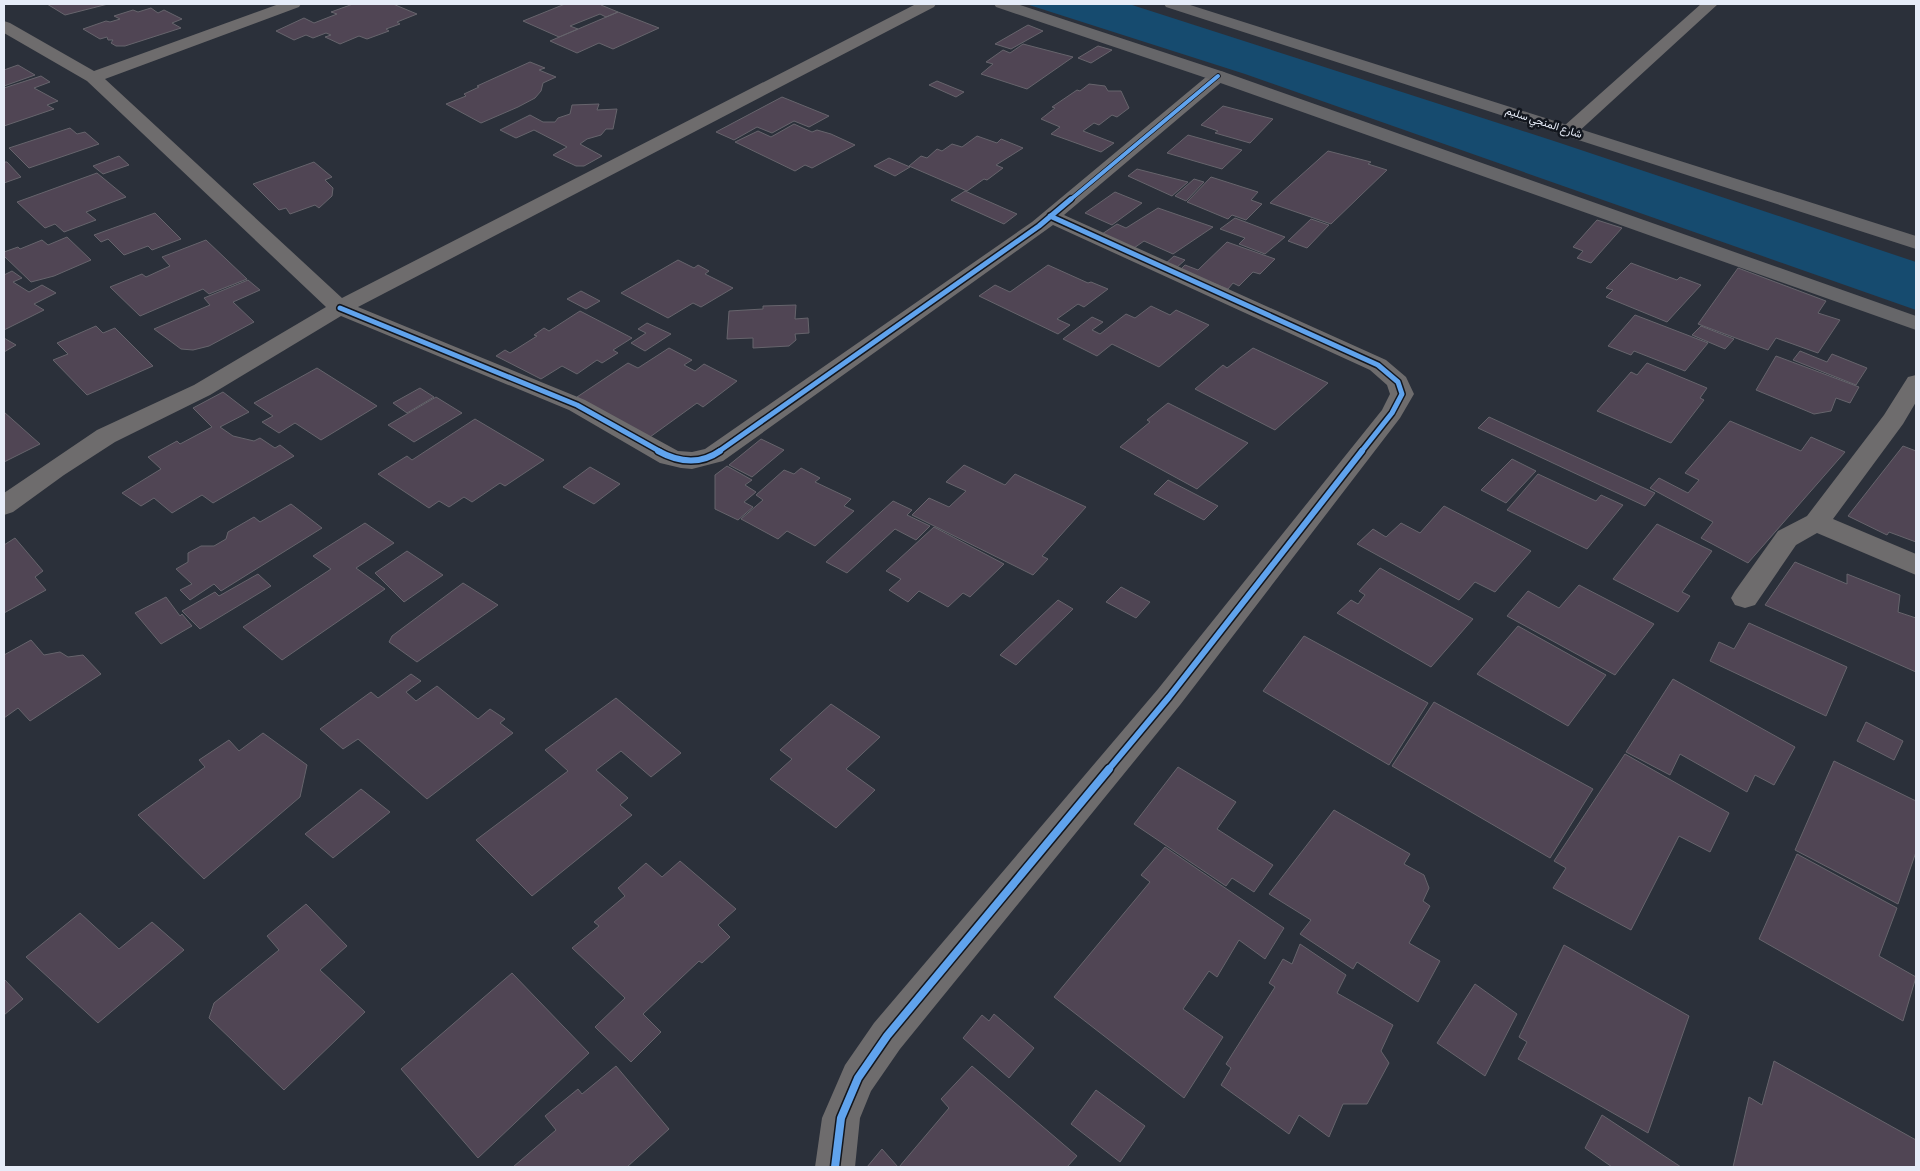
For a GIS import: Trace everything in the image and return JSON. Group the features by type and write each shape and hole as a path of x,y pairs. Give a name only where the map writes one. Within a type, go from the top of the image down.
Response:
{"main road":[{"path":"1002,4 1218,76 1916,322"},
{"name":"شارع المنجي سليم","path":"1172,4 1570,130 1916,243"}],"street":[{"path":"93,77 293,4"},
{"path":"4,506 106,436 202,390 340,308 928,4"},
{"path":"1570,130 1710,4"},
{"path":"4,26 93,77 340,308 577,405 669,458 682,462 696,461 714,455 1050,216 1218,76"},
{"path":"835,1167 841,1118 858,1078 887,1036 1169,697 1392,413 1402,394 1398,382 1378,364 1050,216"},
{"path":"1745,598 1787,538 1816,522 1905,423 1916,382"},
{"path":"1816,522 1916,566"}],"water":[{"path":"1026,4 1129,4 1557,142 1916,262 1916,310 1245,74"}],"building":[{"path":"47,4 108,4 65,15"},
{"path":"353,4 393,4 417,14 397,22 400,24 386,29 389,31 367,39 359,36 340,44 325,37 331,35 326,33 313,38 306,35 294,40 276,31 304,18 314,23 337,14 331,12"},
{"path":"565,4 604,4 601,5 618,12 606,17 600,14 570,26 578,29 559,37 523,21"},
{"path":"151,8 158,13 164,10 182,19 172,23 181,28 125,46 116,46 111,43 113,40 108,40 107,37 100,39 83,29 106,21 110,22 120,19 114,16 133,10 138,12"},
{"path":"618,12 659,28 613,49 599,43 577,53 550,41"},
{"path":"1028,25 1043,31 1011,49 995,44"},
{"path":"1023,44 1073,57 1027,89 981,74 993,64 986,62 1003,50 1010,53"},
{"path":"1098,46 1112,50 1091,63 1078,58"},
{"path":"530,62 545,68 539,70 556,77 543,83 541,91 535,98 518,107 481,123 446,104 466,96 464,94 479,87 477,86"},
{"path":"18,65 35,75 4,86 4,70"},
{"path":"41,76 50,82 34,88 58,101 47,105 54,109 4,126 4,88"},
{"path":"937,81 964,92 956,97 929,85"},
{"path":"1089,84 1105,86 1108,91 1121,91 1129,108 1117,117 1112,115 1099,125 1094,123 1083,131 1114,143 1101,152 1051,134 1060,127 1041,119 1055,108 1052,107"},
{"path":"782,97 829,116 809,127 794,121 772,133 757,127 734,140 716,132"},
{"path":"599,104 597,110 617,109 613,129 606,129 601,135 587,139 580,144 602,156 584,166 576,166 553,155 567,147 534,130 516,138 500,130 530,115 543,122 555,122 558,118 570,114 572,105"},
{"path":"1223,106 1273,119 1250,143 1215,133 1218,131 1201,125"},
{"path":"794,124 812,132 817,130 831,134 855,145 812,168 805,165 795,171 735,142 758,131 771,137"},
{"path":"70,128 77,134 85,132 99,144 29,168 9,148"},
{"path":"1188,135 1242,150 1222,169 1167,153"},
{"path":"977,136 997,143 1001,139 1023,148 996,165 1003,168 967,191 909,166 921,156 927,158 937,149 942,151 952,144 962,147"},
{"path":"1328,151 1371,162 1368,164 1387,170 1331,224 1270,203"},
{"path":"119,156 129,165 103,174 93,166"},
{"path":"889,158 910,167 895,176 874,166"},
{"path":"4,162 7,162 21,177 4,183"},
{"path":"314,162 332,177 325,180 333,188 332,196 319,208 315,205 290,214 286,208 279,210 253,184"},
{"path":"1137,169 1188,182 1172,196 1128,176"},
{"path":"97,173 126,197 86,212 96,220 64,232 55,224 45,228 17,202"},
{"path":"1211,177 1258,192 1251,200 1262,204 1246,220 1232,215 1228,219 1187,202"},
{"path":"1194,179 1204,182 1186,201 1175,196"},
{"path":"965,191 1017,214 1004,224 951,200"},
{"path":"1115,192 1142,203 1112,225 1085,213"},
{"path":"1158,208 1213,227 1173,254 1144,241 1134,248 1102,234 1117,224 1126,228"},
{"path":"155,213 181,239 152,250 148,246 124,255 108,239 101,242 94,235"},
{"path":"1235,218 1285,237 1265,254 1239,244 1245,238 1220,229"},
{"path":"1311,219 1329,225 1307,248 1288,241"},
{"path":"1597,220 1622,228 1591,263 1577,258 1583,251 1573,247"},
{"path":"67,237 91,260 54,276 31,282 4,256 4,252 18,247 20,249 42,240 48,245"},
{"path":"206,240 247,279 209,294 203,289 140,316 110,287 142,274 146,277 170,266 162,257"},
{"path":"1227,242 1275,259 1260,274 1253,272 1239,286 1233,283 1228,289 1180,270 1185,265 1198,270"},
{"path":"1174,256 1185,260 1175,269 1164,265"},
{"path":"678,260 694,268 698,265 709,271 705,274 733,288 701,307 693,303 668,318 621,293"},
{"path":"1631,263 1677,280 1680,277 1701,285 1667,322 1606,297 1613,290 1606,288"},
{"path":"1048,265 1088,283 1091,282 1108,289 1084,307 1078,304 1057,319 1070,325 1058,334 979,296 995,285 1010,292"},
{"path":"1738,268 1826,301 1818,313 1840,320 1818,353 1776,338 1768,350 1698,324"},
{"path":"12,271 22,278 13,282 29,292 42,285 56,293 34,304 44,310 4,330 4,275"},
{"path":"248,280 260,290 233,302 254,322 209,346 193,350 181,349 154,329 210,305 204,298"},
{"path":"581,291 600,301 586,309 567,299"},
{"path":"796,305 795,319 808,318 809,333 795,334 796,340 789,346 753,348 753,338 727,339 729,311 763,309 763,306"},
{"path":"1151,306 1170,315 1176,310 1209,325 1159,367 1112,344 1097,356 1063,339 1092,317 1103,322 1092,330 1100,334 1126,314 1135,318"},
{"path":"580,311 632,338 613,350 618,353 602,363 597,360 577,374 562,366 541,379 496,356 505,350 510,353 537,336 534,335 544,328 549,331"},
{"path":"1635,315 1708,343 1685,371 1634,351 1631,355 1608,346"},
{"path":"647,323 671,334 645,351 631,343 646,333 638,329"},
{"path":"96,326 103,333 115,328 153,366 87,395 53,360 68,354 57,343"},
{"path":"1701,326 1734,339 1725,349 1692,335"},
{"path":"4,338 16,345 4,352"},
{"path":"669,348 692,360 684,365 695,371 704,364 737,381 703,407 697,403 650,437 577,397 628,363 638,368"},
{"path":"1253,348 1328,383 1275,430 1195,389 1223,365 1227,368"},
{"path":"1800,351 1827,362 1832,354 1867,368 1856,385 1793,360"},
{"path":"1776,356 1859,387 1850,403 1836,398 1831,411 1814,414 1756,390"},
{"path":"1647,363 1707,388 1700,398 1704,400 1671,443 1597,411 1631,372 1637,375"},
{"path":"317,368 377,406 321,440 295,423 279,433 262,422 273,416 254,403"},
{"path":"420,388 434,397 407,413 393,403"},
{"path":"223,392 249,412 220,427 233,436 254,441 260,438 275,448 280,445 294,456 213,503 202,495 172,513 154,498 141,506 122,493 161,469 148,457 177,441 180,444 212,427 193,408"},
{"path":"436,397 462,413 414,442 388,425"},
{"path":"1168,403 1248,443 1197,489 1120,447 1150,422 1147,420"},
{"path":"4,412 40,444 4,462"},
{"path":"1489,417 1655,493 1645,506 1478,428"},
{"path":"475,419 544,460 505,486 500,483 472,502 464,497 449,507 439,501 429,508 378,474 407,456 412,460"},
{"path":"1730,421 1801,451 1811,437 1845,452 1748,563 1701,538 1713,522 1650,488 1659,478 1688,493 1699,480 1685,473"},
{"path":"761,439 784,450 752,477 729,465"},
{"path":"1903,446 1916,451 1916,542 1889,532 1887,535 1848,516"},
{"path":"1512,459 1536,471 1506,503 1481,490"},
{"path":"964,465 1005,485 1015,474 1086,507 1042,556 1048,559 1033,575 912,515 929,498 949,507 966,491 946,482"},
{"path":"727,466 752,480 745,485 756,492 744,502 753,507 738,520 715,509 715,475"},
{"path":"590,467 620,484 594,504 563,487"},
{"path":"801,468 820,478 815,482 851,499 844,506 854,511 815,546 787,531 778,539 741,519 763,500 756,495 784,470 794,474"},
{"path":"1538,474 1596,501 1601,495 1623,505 1587,549 1507,510"},
{"path":"1168,480 1218,506 1204,520 1154,494"},
{"path":"893,501 912,510 907,515 930,526 916,540 895,529 847,573 826,562"},
{"path":"291,504 322,528 221,591 214,584 190,600 180,590 192,584 176,569 188,562 188,553 201,546 214,546 226,539 228,532 254,517 260,522"},
{"path":"1444,506 1531,551 1495,592 1475,582 1459,600 1357,544 1373,529 1386,537 1401,523 1420,533"},
{"path":"365,523 394,543 356,568 385,589 282,660 243,627 331,569 313,556"},
{"path":"1657,524 1712,551 1682,592 1690,596 1678,612 1613,579"},
{"path":"934,527 1004,564 970,597 963,593 948,607 919,591 908,602 889,590 901,579 886,571"},
{"path":"15,538 43,571 35,577 46,590 4,613 4,545"},
{"path":"407,551 443,575 404,602 375,573"},
{"path":"1795,562 1847,584 1847,574 1900,595 1898,612 1916,618 1916,672 1765,605"},
{"path":"1380,568 1473,619 1431,667 1337,613 1351,600 1358,604 1365,595 1359,591"},
{"path":"258,574 271,586 200,629 182,611 215,592 219,596"},
{"path":"463,583 498,605 417,662 389,642 392,636"},
{"path":"1579,585 1654,624 1615,675 1507,616 1528,591 1559,608"},
{"path":"1121,587 1150,602 1136,618 1106,602"},
{"path":"166,597 180,616 182,614 192,626 161,644 135,613"},
{"path":"1058,600 1073,609 1016,665 1000,655"},
{"path":"1749,623 1847,667 1826,716 1710,661 1719,642 1734,649"},
{"path":"1518,626 1606,675 1568,726 1477,674"},
{"path":"1304,636 1428,703 1389,765 1263,691"},
{"path":"31,640 44,655 60,652 68,657 83,655 101,674 30,721 18,708 4,718 4,655"},
{"path":"411,674 421,681 406,692 416,701 437,686 478,719 490,709 505,719 500,723 513,733 427,799 358,739 343,749 320,729 371,692 378,698"},
{"path":"1673,679 1795,747 1774,785 1755,775 1747,792 1680,754 1670,775 1626,752"},
{"path":"616,698 681,753 651,777 621,751 596,770 628,798 620,805 632,815 532,896 476,840 568,771 545,750"},
{"path":"1434,702 1593,789 1550,858 1392,766"},
{"path":"831,704 880,737 846,769 875,790 836,828 770,779 792,759 780,750"},
{"path":"1866,722 1903,741 1894,760 1857,741"},
{"path":"263,733 307,765 300,797 204,879 138,815 205,767 199,760 229,740 239,751"},
{"path":"1625,754 1729,813 1710,852 1679,836 1631,930 1553,888 1566,868 1554,861"},
{"path":"1834,761 1916,801 1916,852 1898,904 1795,850"},
{"path":"1178,767 1236,802 1217,829 1273,865 1254,892 1232,878 1226,886 1134,824"},
{"path":"361,789 390,812 333,858 305,834"},
{"path":"1334,810 1410,854 1404,864 1424,875 1429,888 1423,901 1430,906 1409,943 1440,961 1418,1002 1357,962 1353,969 1300,934 1311,920 1269,894"},
{"path":"1165,847 1284,928 1265,959 1239,940 1217,977 1209,971 1183,1009 1223,1037 1184,1098 1054,997 1150,882 1141,875"},
{"path":"1797,854 1897,908 1879,956 1916,977 1903,1021 1759,939"},
{"path":"680,861 736,909 718,925 730,937 702,963 699,961 643,1014 661,1032 631,1062 595,1027 625,998 572,948 599,926 594,922 625,896 618,888 646,863 662,877"},
{"path":"306,904 347,946 320,970 365,1012 284,1090 209,1018 214,1003 279,950 267,936"},
{"path":"80,913 119,949 152,922 184,950 98,1023 26,957"},
{"path":"1300,944 1346,975 1337,993 1393,1025 1381,1051 1389,1063 1367,1104 1343,1104 1329,1137 1299,1115 1289,1134 1221,1085 1231,1068 1226,1064 1275,987 1269,983 1283,959 1292,964"},
{"path":"1564,945 1689,1016 1648,1133 1518,1059 1527,1042 1519,1037"},
{"path":"512,973 589,1053 478,1158 401,1069"},
{"path":"4,979 23,999 4,1015"},
{"path":"1475,984 1517,1014 1485,1076 1437,1043"},
{"path":"994,1014 1034,1048 1009,1078 963,1038 982,1015 989,1021"},
{"path":"1774,1061 1916,1140 1916,1167 1733,1167 1749,1097 1762,1105"},
{"path":"616,1066 669,1129 627,1167 513,1167 556,1130 545,1116 578,1089 582,1094"},
{"path":"972,1066 1077,1156 1067,1167 899,1167 949,1108 941,1099"},
{"path":"1096,1090 1145,1126 1120,1162 1071,1124"},
{"path":"1602,1115 1681,1167 1612,1167 1585,1148"},
{"path":"882,1149 898,1167 867,1167"}],"cycle path":[{"path":"340,308 577,405 669,457 686,461 703,459 714,455 1039,226 1218,76"},
{"path":"835,1167 841,1118 858,1078 887,1036 1169,697 1392,413 1402,394 1398,382 1378,365 1050,216"}]}
